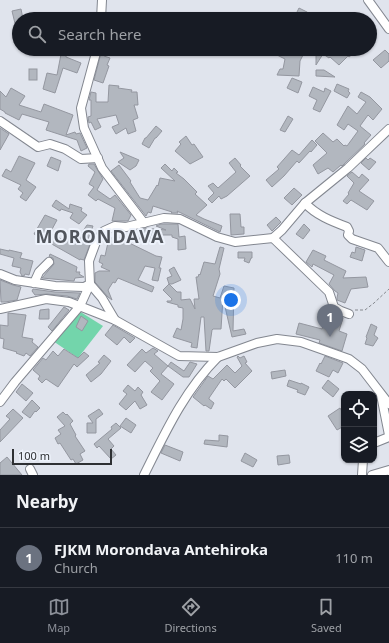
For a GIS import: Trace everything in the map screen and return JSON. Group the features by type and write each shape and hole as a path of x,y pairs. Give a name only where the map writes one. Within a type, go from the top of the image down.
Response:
{"street":[{"path":"101,12 102,0"},
{"path":"368,0 377,12"},
{"path":"377,12 389,29"},
{"path":"95,56 81,108 84,128 102,168 144,223"},
{"path":"0,121 38,147 50,144 65,149 81,159 98,158"},
{"path":"0,402 15,382 80,306 90,284 88,261 96,242 104,231 115,226 126,227 164,218 180,219 217,237 235,242 273,238 282,230 305,203 348,168 389,129"},
{"path":"305,203 324,218 347,227 349,231 348,235 352,239 378,248 389,262"},
{"path":"273,238 329,292 334,307 349,314"},
{"path":"34,283 39,272 50,262"},
{"path":"0,274 15,280 55,286 84,287 90,284"},
{"path":"90,284 102,298 115,320"},
{"path":"0,310 46,299 69,302 115,320 179,356 218,357 257,343 277,339 301,342 348,359 362,369 389,404"},
{"path":"144,475 174,416 192,387 203,372 218,357"},
{"path":"377,442 389,436 381,394"},
{"path":"362,475 363,463"},
{"path":"372,475 389,470"}],"path":[{"path":"349,314 357,309 365,310 389,289"}],"green space":[{"path":"79,311 103,326 78,358 53,341"}],"building":[{"path":"299,8 307,12 297,12"},
{"path":"21,9 22,12 12,12"},
{"path":"385,50 389,54 389,61 381,68 373,60"},
{"path":"61,56 66,56 81,63 77,73 63,68 55,93 43,89 47,73 57,75"},
{"path":"100,56 110,58 103,83 94,80"},
{"path":"279,56 302,56 300,61 299,76 277,75 280,69 283,69 285,59"},
{"path":"316,56 322,56 316,65"},
{"path":"326,56 348,56 339,65 330,57 329,58"},
{"path":"29,69 37,69 37,80 29,80"},
{"path":"316,70 324,70 335,77 316,76"},
{"path":"292,78 302,82 298,93 287,88"},
{"path":"337,84 349,89 348,91 350,93 347,98 334,91"},
{"path":"109,85 132,90 131,92 137,92 138,105 134,105 138,118 133,120 136,131 128,134 126,128 116,134 112,127 119,124 116,115 97,119 101,127 95,130 91,122 89,123 88,117 91,116 91,100 89,100 91,92 96,93 96,102 108,102"},
{"path":"313,87 324,92 325,88 331,91 320,112 313,109 317,100 309,96"},
{"path":"11,88 25,96 19,105 41,112 44,104 73,115 66,135 75,132 76,134 80,133 87,148 81,151 77,140 46,130 49,122 22,114 19,120 5,113 0,109 0,91 6,97"},
{"path":"361,92 370,97 382,109 373,120 368,115 360,126 371,135 364,143 365,144 342,166 341,165 333,172 328,168 318,174 313,165 327,153 315,141 323,133 333,142 337,139 344,146 347,146 358,131 348,124 344,130 337,125 348,106 357,114 366,102 358,97"},
{"path":"288,116 293,119 285,132 280,130"},
{"path":"156,126 162,131 155,138 149,148 142,144 145,138"},
{"path":"0,128 9,134 0,150"},
{"path":"186,136 203,157 190,164 175,151 181,144 179,142"},
{"path":"312,140 317,145 299,163 297,161 272,187 266,180 279,169 277,167 292,150 299,155"},
{"path":"120,152 139,160 136,166 130,170 118,162 124,158"},
{"path":"19,156 35,163 26,180 36,187 26,201 20,197 23,193 18,189 21,185 2,176 6,169 11,172"},
{"path":"51,157 61,161 58,171 47,166"},
{"path":"235,158 241,165 240,166 250,176 227,196 221,199 219,196 212,203 208,199 214,193 208,186 213,183 218,188 236,172 229,163"},
{"path":"366,158 368,160 370,158 376,162 369,170 361,163"},
{"path":"89,164 94,164 103,179 97,190 110,199 115,195 131,215 128,221 112,221 115,208 98,199 96,201 88,195 94,187 89,184 95,172 88,166"},
{"path":"165,164 172,171 174,168 178,172 176,173 197,192 195,194 207,205 196,215 222,226 220,232 177,211 178,213 171,213 172,212 153,206 151,213 148,212 146,216 111,171 119,165 131,181 130,182 140,198 148,200 157,185 158,186 160,178 175,181 161,168"},
{"path":"352,172 359,178 362,174 369,180 359,191 374,201 367,210 351,200 347,204 343,201 349,194 348,193 354,183 347,176"},
{"path":"294,188 302,195 292,205 284,198"},
{"path":"56,200 69,209 70,204 82,208 81,211 87,215 79,224 70,218 73,213 61,209 60,211 52,206"},
{"path":"230,214 240,214 241,227 244,227 244,234 231,235"},
{"path":"45,215 57,220 50,233 65,241 73,230 81,234 87,225 93,226 87,242 90,244 84,260 80,260 34,234"},
{"path":"276,217 281,222 272,231 267,225"},
{"path":"161,224 178,224 179,237 185,236 186,249 178,250 178,239 172,237 172,235 153,235 155,240 150,242 139,239 140,229 166,230 156,226"},
{"path":"304,224 310,230 303,239 296,234"},
{"path":"112,237 118,240 119,238 156,256 162,257 158,281 152,280 155,268 145,266 138,280 154,287 152,292 118,278 115,283 113,282 108,290 112,300 95,282 95,273 99,271 110,271 101,267 103,264 99,262 101,255 105,256 109,238 111,240"},
{"path":"220,247 224,248 219,269 220,274 213,296 220,298 224,286 234,288 233,331 244,329 246,334 232,337 223,298 221,329 212,330 209,351 206,351 204,317 201,317 197,348 191,347 192,343 173,337 177,328 181,330 183,308 167,302 171,301 172,299 163,290 169,284 177,292 181,292 181,300 190,299 195,309 194,299 199,299 196,277 198,277 199,274 200,275 204,262 215,264"},
{"path":"356,247 365,250 362,261 350,257 352,252 355,253"},
{"path":"0,249 22,253 20,258 33,261 29,275 25,274 22,276 20,272 21,268 12,266 14,258 0,254"},
{"path":"313,250 326,256 324,260 346,271 343,278 366,277 368,287 351,289 345,303 337,300 338,293 329,284 334,275 313,264 312,267 306,262"},
{"path":"238,252 252,252 252,258 249,263 244,261 245,258 238,258"},
{"path":"50,254 77,267 76,272 80,272 79,274 84,277 75,278 74,281 42,278 54,264 53,258 49,257"},
{"path":"174,267 181,280 169,284 167,278 172,276 169,270"},
{"path":"0,280 21,287 17,300 1,302"},
{"path":"33,289 80,293 77,299 67,296 47,294 35,295 32,291"},
{"path":"64,307 69,310 52,331 48,327"},
{"path":"49,309 49,319 39,319 40,310"},
{"path":"328,310 343,318 339,331 347,334 342,351 319,343 320,340 296,334 299,323 322,329"},
{"path":"8,313 26,315 22,337 33,339 32,342 38,347 30,356 26,353 24,356 16,353 17,352 3,348 4,339 0,338 0,325 8,326"},
{"path":"81,316 88,321 82,331 76,327"},
{"path":"371,324 377,327 374,335 378,338 373,346 365,344"},
{"path":"113,325 135,338 130,343 124,337 117,345 105,335"},
{"path":"153,348 158,351 154,354 168,366 161,374 174,384 162,400 151,392 160,381 150,371 153,368 145,361 135,372 127,365 142,349 146,353"},
{"path":"64,349 78,358 84,352 89,356 77,367 74,364 58,387 46,379 42,383 38,379 40,376 33,370 43,358 46,360 53,351 58,356"},
{"path":"104,355 111,361 101,374 91,382 86,375 100,363 98,362"},
{"path":"238,356 240,358 244,356 247,362 245,363 252,371 235,388 226,379 224,381 222,379 209,398 214,403 211,409 205,405 204,406 193,397 208,376 213,379 227,365 235,373 242,366 237,357"},
{"path":"325,356 343,363 338,373 333,370 329,377 316,371"},
{"path":"171,362 184,371 190,362 197,364 189,377 183,377 168,366"},
{"path":"285,370 286,376 272,379 271,372"},
{"path":"289,380 309,387 305,395 297,392 298,390 287,386"},
{"path":"328,380 339,389 333,397 322,388"},
{"path":"22,384 33,393 26,401 16,392"},
{"path":"128,385 135,391 138,387 143,392 141,395 147,405 140,409 135,401 126,410 119,404 127,394 123,391"},
{"path":"32,400 40,408 36,412 35,411 30,418 22,412"},
{"path":"340,408 341,428 337,430 328,416"},
{"path":"13,409 23,418 0,442 0,430 10,419 6,416"},
{"path":"99,409 103,414 96,419 96,433 87,433 87,423 93,423 88,416"},
{"path":"63,412 73,421 70,424 76,435 75,436 85,451 80,454 83,460 76,464 73,459 71,460 60,443 58,444 55,438 61,434 58,430 65,426 57,417"},
{"path":"126,418 136,425 131,433 120,426"},
{"path":"116,423 121,428 108,439 114,446 111,449 116,455 111,459 99,446 97,448 94,444 112,429 111,427"},
{"path":"219,435 228,436 227,447 204,444 205,440 219,441"},
{"path":"165,445 183,452 180,461 161,453"},
{"path":"245,453 257,460 253,467 241,461"},
{"path":"289,455 290,463 278,465 277,456"},
{"path":"7,457 22,475 0,475 0,463"}],"place":[{"name":"FJKM Morondava Antehiroka","path":"330,337"}],"district":[{"name":"MORONDAVA","path":"100,236"}]}
